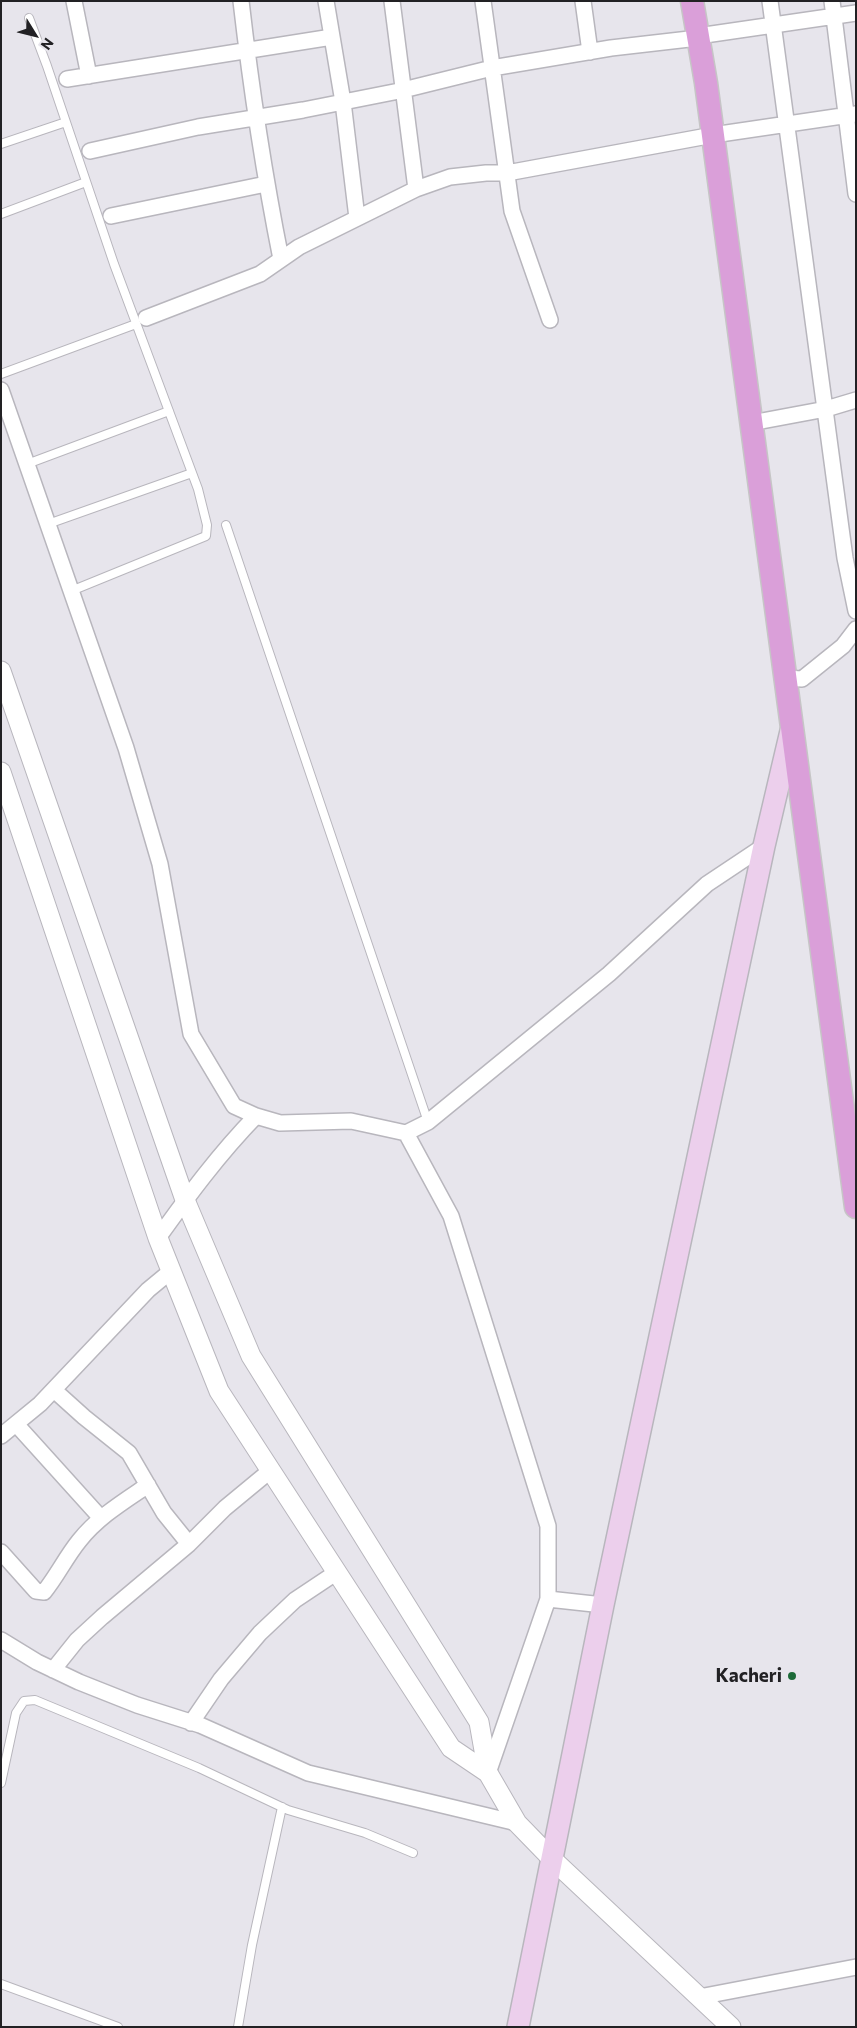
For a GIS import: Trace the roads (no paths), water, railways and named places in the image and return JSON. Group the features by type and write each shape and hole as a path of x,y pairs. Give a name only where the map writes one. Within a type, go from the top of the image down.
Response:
{"main road":[{"path":"692,1 852,1153 856,1208"},
{"path":"518,2027 603,1605 764,846 792,729"}],"street":[{"path":"74,1 89,76"},
{"path":"241,1 255,118 281,259"},
{"path":"326,1 343,102 357,218"},
{"path":"392,1 405,90 416,189"},
{"path":"483,1 512,211 550,320"},
{"path":"583,1 590,52"},
{"path":"770,1 845,558 856,611"},
{"path":"833,9 851,114 856,194"},
{"path":"90,151 198,127 405,90 492,68 774,25 833,9 856,13"},
{"path":"67,79 332,36"},
{"path":"141,321 260,274 299,247 416,189 450,177 507,173 712,135 851,114"},
{"path":"111,216 266,184"},
{"path":"1,390 126,748 160,864 191,1034 234,1106 256,1116 280,1123 351,1121 406,1133 428,1122 609,974 707,884 764,846"},
{"path":"751,422 826,409 856,400"},
{"path":"785,678 802,679 843,646 856,629"},
{"path":"1,671 6,699 185,1200 252,1356 479,1722 488,1773 517,1823 552,1859 731,2027"},
{"path":"1,772 158,1238 219,1391 451,1748 488,1773"},
{"path":"158,1238 185,1200 238,1134 256,1116"},
{"path":"406,1133 450,1216 548,1526 548,1599 488,1773"},
{"path":"1,1436 40,1404 148,1290 171,1271"},
{"path":"54,1390 129,1453 164,1513 189,1544"},
{"path":"16,1424 100,1518"},
{"path":"53,1670 78,1640 96,1623 189,1544 225,1508 271,1470"},
{"path":"1,1552 36,1591 44,1592 62,1568 78,1541 100,1518 148,1485"},
{"path":"191,1723 221,1679 260,1633 295,1600 337,1572"},
{"path":"548,1599 603,1605"},
{"path":"1,1640 53,1670 79,1682 137,1706 191,1723 308,1773 517,1823"},
{"path":"699,1997 856,1967"}],"lane":[{"path":"29,18 86,182 141,321 169,411 198,489 207,525 206,536 71,592"},
{"path":"1,144 66,122"},
{"path":"1,214 86,182"},
{"path":"1,374 141,321"},
{"path":"27,464 169,411"},
{"path":"48,524 192,473"},
{"path":"226,525 428,1122"},
{"path":"1,1783 16,1713 24,1702 35,1700 199,1768 282,1807 365,1834 413,1853"},
{"path":"238,2027 252,1945 282,1807"},
{"path":"1,1984 118,2027"}],"place":[{"name":"Kacheri","path":"792,1676"}]}
